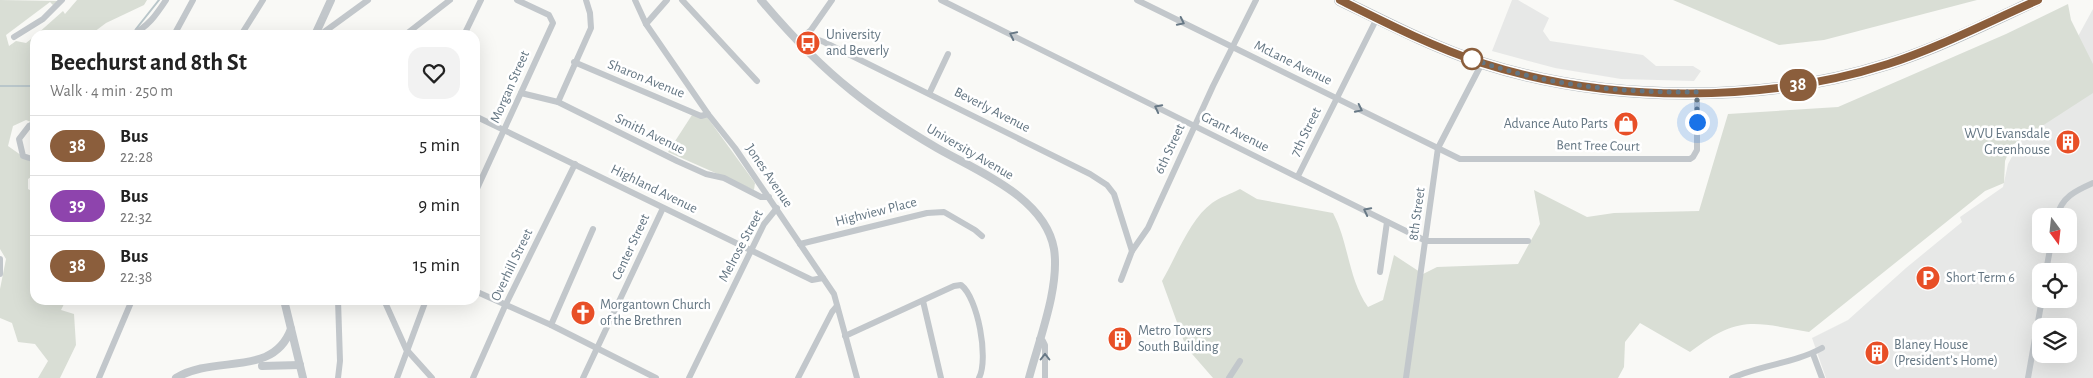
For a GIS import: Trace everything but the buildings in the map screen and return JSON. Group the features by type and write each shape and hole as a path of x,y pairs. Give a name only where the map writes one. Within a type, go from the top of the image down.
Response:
{"main road":[{"path":"1340,0 1482,63 1572,84 1640,91 1697,92 1760,90 1801,84 1887,64 1924,51 2037,0"}],"street":[{"path":"14,37 43,19 62,0"},
{"path":"142,30 156,16 166,0"},
{"path":"177,30 193,0"},
{"path":"244,30 263,0"},
{"path":"317,30 331,0"},
{"path":"327,30 368,0"},
{"path":"412,30 450,0"},
{"path":"466,30 480,0"},
{"name":"Morgan Street","path":"480,182 553,23 552,18 518,0"},
{"path":"558,102 574,62 591,28 590,13 586,0"},
{"name":"Jones Avenue","path":"636,0 646,24 708,114 735,148 834,294 857,378"},
{"path":"646,24 667,0"},
{"path":"682,0 757,81"},
{"name":"University Avenue","path":"761,0 798,41 851,91 904,128 1006,187 1036,212 1047,230 1054,247 1055,268 1028,378"},
{"path":"798,41 810,30 832,0"},
{"name":"Grant Avenue","path":"941,0 1426,241 1528,241"},
{"name":"McLane Avenue","path":"1138,0 1438,148"},
{"name":"6th Street","path":"1121,280 1132,252 1148,228 1256,0"},
{"name":"7th Street","path":"1298,176 1377,18"},
{"name":"Beverly Avenue","path":"798,41 811,37 930,92 1090,174 1107,185 1114,194 1132,252"},
{"path":"930,92 948,54"},
{"name":"Sharon Avenue","path":"574,62 678,104 701,116 708,114"},
{"name":"8th Street","path":"1406,378 1438,148 1482,63"},
{"name":"Smith Avenue","path":"521,92 558,102 677,161 706,174 724,178 761,196 768,197"},
{"name":"Bent Tree Court","path":"1438,148 1460,159 1690,158 1693,157 1697,150 1697,92"},
{"name":"Highland Avenue","path":"480,118 812,280 823,278"},
{"path":"30,126 19,139 23,156 30,158"},
{"name":"Overhill Street","path":"473,378 505,306 575,164"},
{"path":"2059,208 2061,203 2070,194 2093,183"},
{"name":"Center Street","path":"582,378 663,208"},
{"name":"Melrose Street","path":"689,378 764,224 776,208"},
{"name":"Highview Place","path":"800,244 927,213 944,212 982,236"},
{"path":"1380,272 1388,222"},
{"path":"551,326 593,229"},
{"path":"0,259 0,274"},
{"path":"845,336 954,286 961,285 970,297 980,331 983,363 979,378"},
{"path":"480,294 597,348 656,378"},
{"path":"923,301 942,378"},
{"path":"99,378 130,305"},
{"path":"285,305 303,378"},
{"path":"338,305 340,360 338,378"},
{"path":"386,305 406,348 432,378"},
{"path":"396,378 424,305"},
{"path":"798,378 832,312 837,306"},
{"path":"2028,378 2040,308"},
{"path":"256,366 279,354 287,344 292,330"},
{"path":"1039,339 1044,341 1045,345 1045,378"},
{"path":"1732,378 1750,370 1813,354 1822,348"},
{"path":"1813,354 1822,378"},
{"path":"1229,378 1240,361"},
{"path":"176,378 192,372 256,366 300,365"}],"shaded area":[{"path":"0,0 58,1 53,5 50,2 6,35 9,46 16,41 26,43 30,40 30,122 26,120 13,126 8,146 30,161 28,189 30,190 30,305 64,305 61,310 74,314 76,345 60,378 38,378 48,361 35,344 18,342 12,323 0,318 0,289 6,259 0,249"},
{"path":"77,0 147,0 144,5 106,23 97,30 42,30 63,11 65,14"},
{"path":"1512,0 1518,0 1549,18 1543,31 1550,41 1643,55 1656,66 1693,66 1701,71 1694,81 1621,79 1555,68 1492,51"},
{"path":"1673,0 1977,0 1824,40 1779,45"},
{"path":"2068,4 2071,20 2093,64 2093,93 2011,146 2005,161 2004,183 1985,191 1809,332 1759,324 1746,324 1721,332 1690,352 1640,323 1625,342 1624,367 1618,378 1213,378 1186,347 1162,281 1190,228 1204,210 1215,201 1240,189 1257,199 1333,213 1342,236 1356,285 1368,307 1383,300 1394,255 1423,274 1437,267 1518,264 1540,224 1534,190 1587,217 1614,213 1699,211 1728,114 1838,107 2006,34"},
{"path":"2093,9 2093,378 1826,378 1812,338 1848,320 1906,268 1962,222 1960,217 2003,187 2008,164"},
{"path":"692,115 707,117 755,183 754,190 668,152"}],"waterway":[{"path":"136,29 159,0"},
{"path":"0,86 30,86"}],"bus line":[{"name":"38","path":"1340,0 1413,36 1482,63 1534,76 1572,84 1640,91 1714,92 1760,90 1801,84 1887,64 1937,46 2038,0"}],"place":[{"name":"University and Beverly","path":"808,43"},
{"name":"Advance Auto Parts","path":"1626,124"},
{"name":"WVU Evansdale Greenhouse","path":"2068,142"},
{"name":"Short Term 6","path":"1928,278"},
{"name":"Morgantown Church of the Brethren","path":"583,313"},
{"name":"Metro Towers South Building","path":"1120,339"},
{"name":"Blaney House (President’s Home)","path":"1877,353"}],"route":[{"path":"1472,59 1465,56 1482,63 1572,84 1640,91 1697,92 1697,122"}]}
